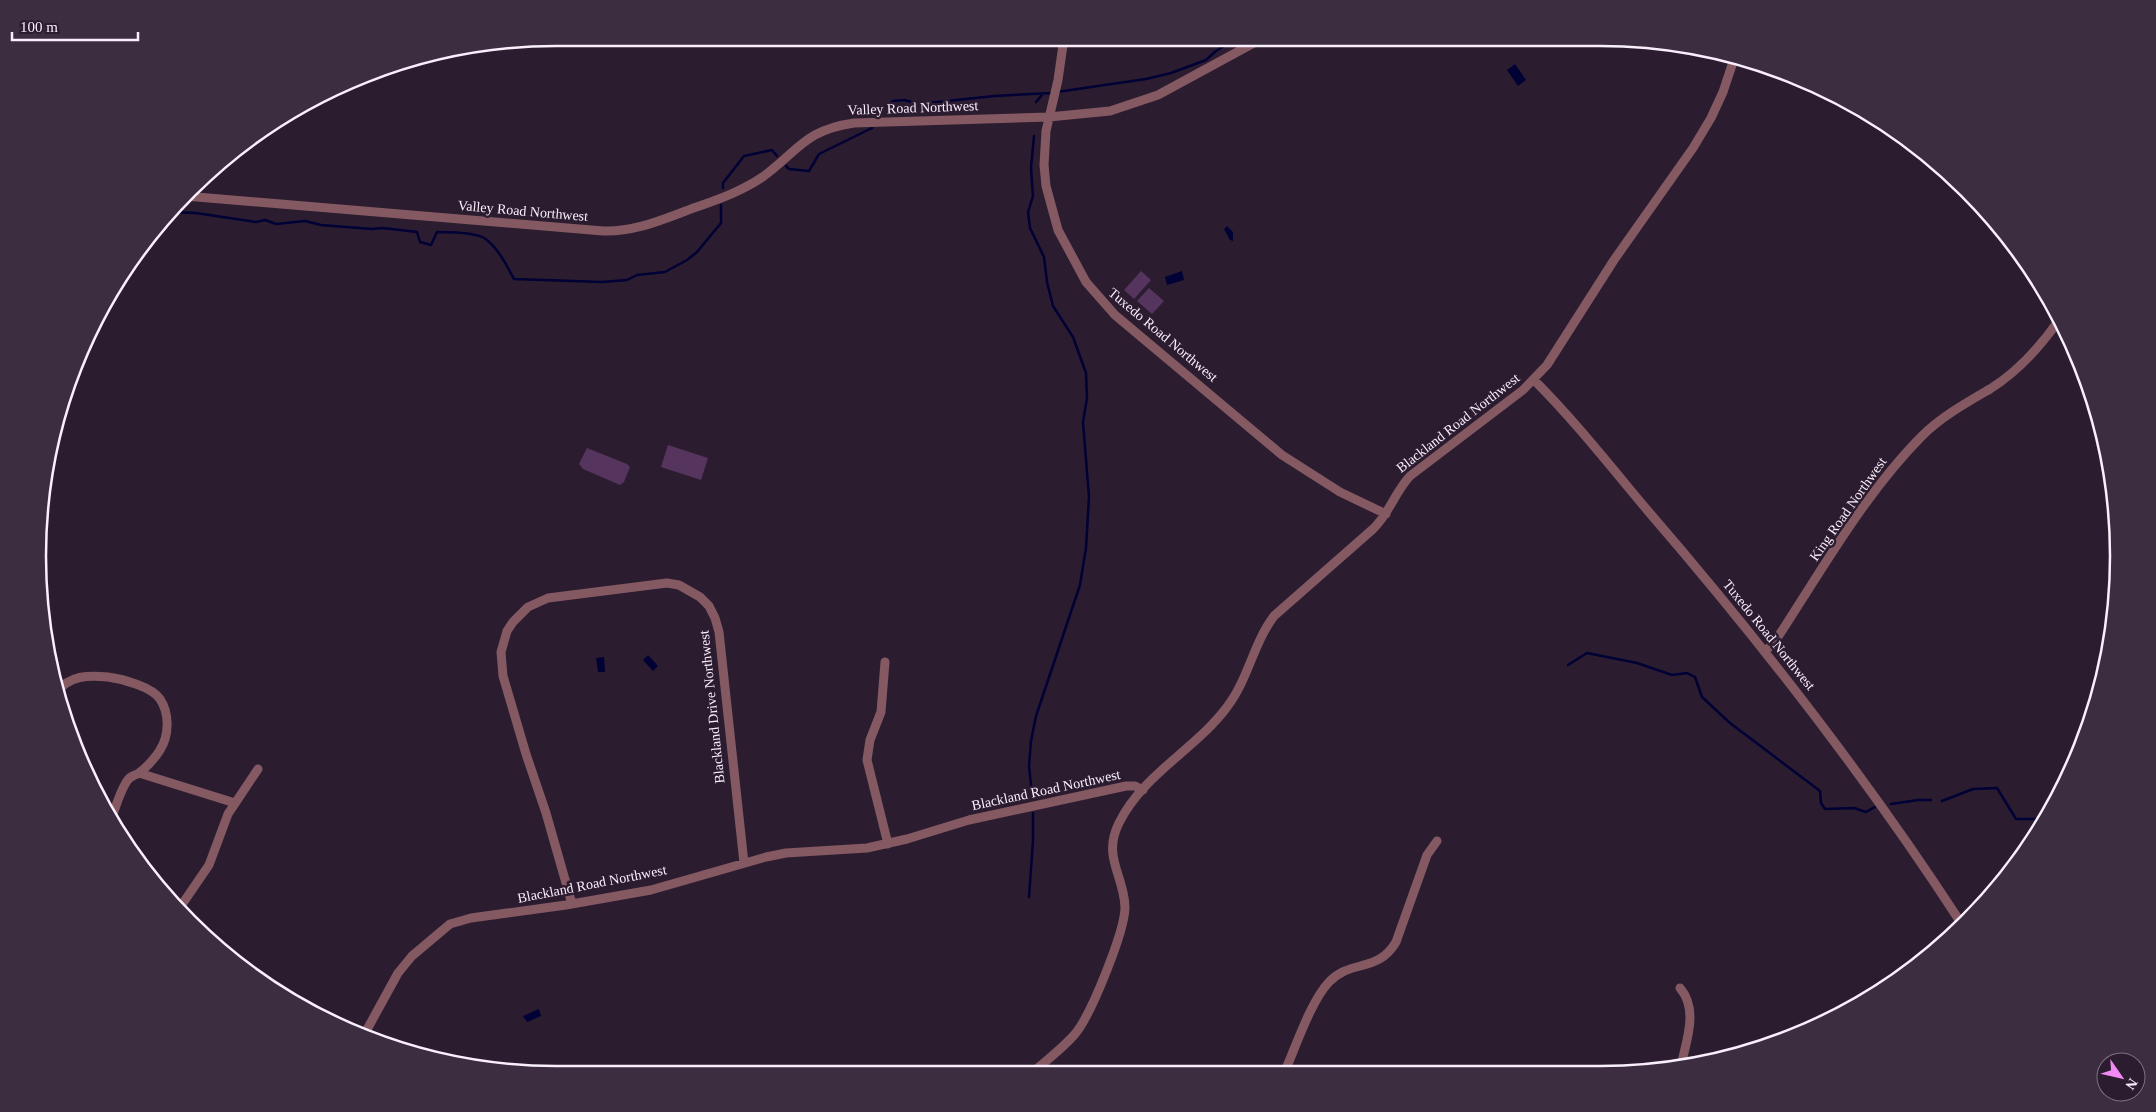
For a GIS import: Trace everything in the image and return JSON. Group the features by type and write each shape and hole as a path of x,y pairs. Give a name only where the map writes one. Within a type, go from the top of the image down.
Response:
{"street":[{"name":"Tuxedo Road Northwest","path":"1063,46 1058,80 1046,131 1044,164 1050,207 1058,230 1074,263 1098,298 1290,461 1340,492 1386,514"},
{"name":"Valley Road Northwest","path":"195,197 616,232 647,226 738,192 765,175 807,138 836,125 1097,114 1158,95 1249,46"},
{"name":"Blackland Road Northwest","path":"367,1029 403,967 412,956 450,924 471,918 572,904 651,890 786,853 851,850 888,844 969,820 1126,786 1135,786 1143,790 1227,708 1240,686 1262,634 1274,616 1374,529 1386,514 1399,489 1410,476 1534,380 1547,365 1614,260 1711,118 1733,64"},
{"name":"King Road Northwest","path":"1765,651 1774,643 1871,496 1909,449 1935,424 1991,388 2023,364 2035,353 2055,327"},
{"name":"Tuxedo Road Northwest","path":"1534,380 1690,559 1765,651 1868,786 1958,918"},
{"name":"Blackland Drive Northwest","path":"572,904 546,814 526,754 501,664 503,641 513,622 528,607 548,598 667,584 690,590 709,606 716,618 719,632 744,863"},
{"path":"885,662 881,712 870,740 867,760 888,844"},
{"path":"64,686 70,680 92,675 129,681 143,687 159,698 168,724 166,738 160,751 139,773 131,776 127,781 120,793 114,810"},
{"path":"183,903 209,865 228,814 258,769"},
{"path":"139,773 235,803"},
{"path":"1039,1066 1076,1032 1084,1020 1112,955 1121,930 1125,909 1122,888 1112,856 1113,836 1120,822 1143,790"},
{"path":"1287,1066 1320,994 1330,982 1340,973 1377,962 1390,952 1396,942 1427,855 1438,841"},
{"path":"1680,988 1688,1001 1691,1016 1682,1059"}],"shaded area":[{"path":"1515,64 1526,80 1518,86 1507,70"},
{"path":"1227,226 1233,232 1233,241 1230,240 1224,229"},
{"path":"1141,271 1151,280 1134,299 1124,290"},
{"path":"1182,271 1184,280 1167,285 1165,277"},
{"path":"1149,288 1164,301 1152,314 1137,301"},
{"path":"668,445 708,458 701,480 661,467"},
{"path":"587,448 627,464 630,467 624,482 620,485 583,469 579,464"},
{"path":"648,655 658,666 653,671 643,660"},
{"path":"604,657 605,672 598,672 596,658"},
{"path":"539,1009 541,1016 527,1022 523,1016"}],"waterway":[{"path":"1057,92 1146,79 1171,73 1206,60 1224,46"},
{"path":"878,116 881,110 893,101 904,100 919,104 994,96 1052,93"},
{"path":"1036,102 1042,95"},
{"path":"786,166 789,169 809,171 819,154 872,128"},
{"path":"1032,795 1029,766 1031,741 1036,716 1080,585 1086,548 1089,497 1083,422 1087,398 1086,373 1073,337 1053,306 1047,282 1044,257 1030,228 1028,212 1033,196 1031,168 1034,136"},
{"path":"723,188 723,183 744,156 772,150 777,156"},
{"path":"180,212 256,222 265,220 276,224 305,221 321,225 372,229 383,228 417,232 420,242 431,245 437,232 478,235 495,248 514,279 602,282 627,280 637,275 665,272 687,260 697,252 721,223 721,205"},
{"path":"1568,665 1587,653 1637,663 1672,675 1687,673 1695,677 1702,697 1730,723 1820,791 1821,803 1825,809 1854,808 1866,812 1875,807"},
{"path":"1942,801 1973,789 1997,788 2016,819 2036,819"},
{"path":"1891,804 1931,800"},
{"path":"1029,897 1033,813"}]}
